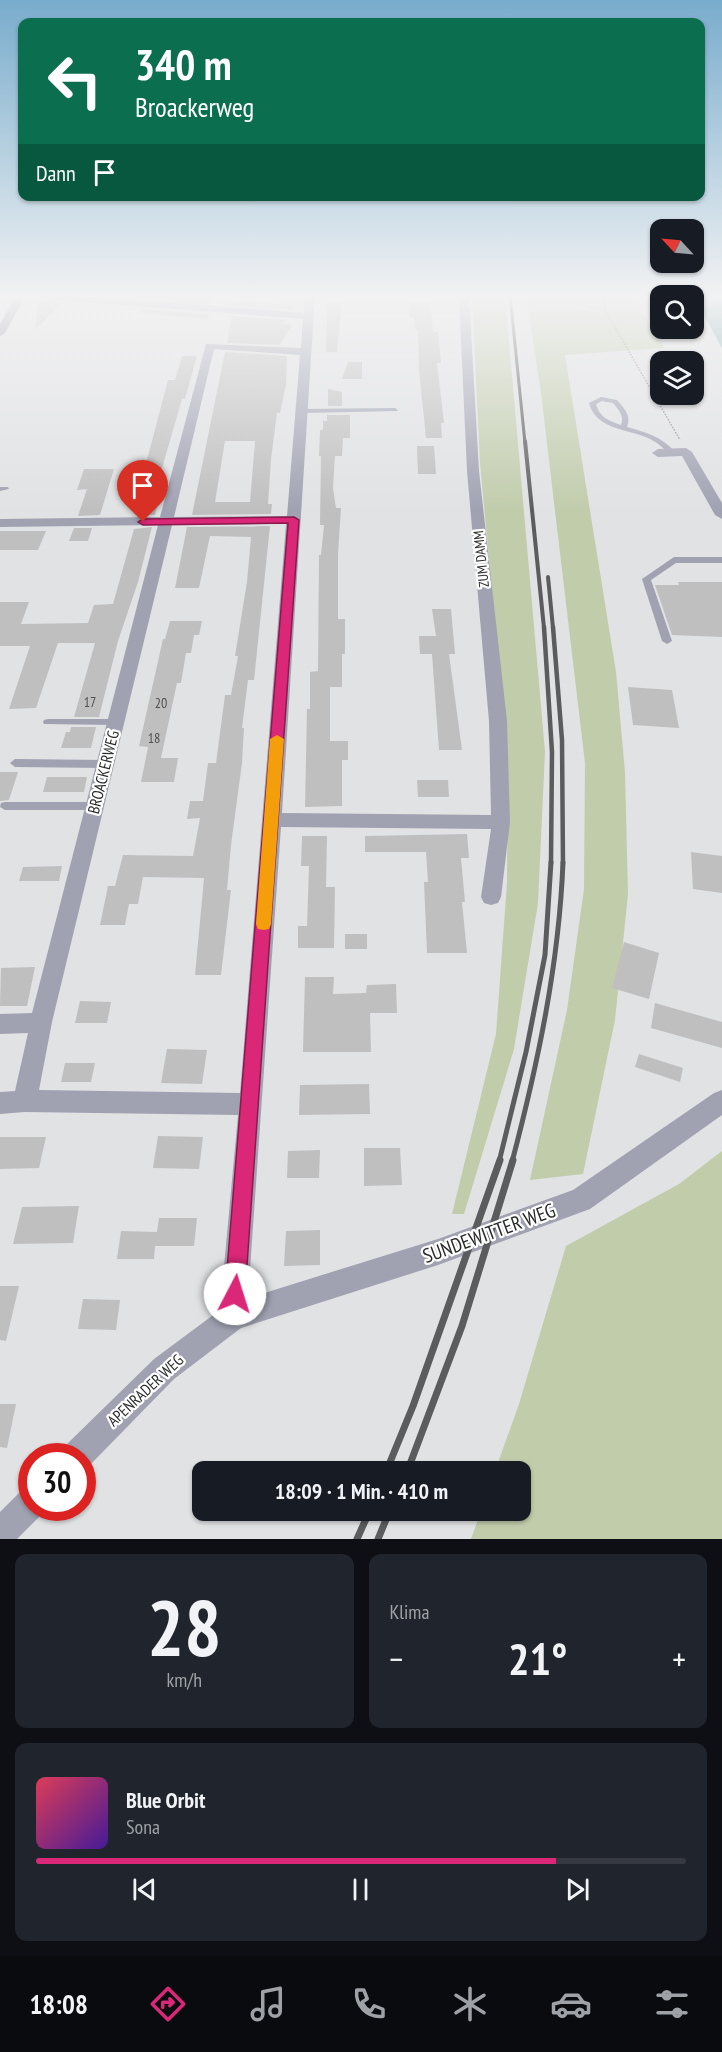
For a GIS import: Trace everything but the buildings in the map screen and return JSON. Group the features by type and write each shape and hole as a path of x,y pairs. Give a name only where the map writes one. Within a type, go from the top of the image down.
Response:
{"street":[{"name":"BROACKERWEG","path":"26,1101 41,1022 205,367"},
{"path":"233,1317 306,367"},
{"name":"ZUM DAMM","path":"467,367 472,471 498,721 501,822 491,897"},
{"path":"664,452 686,452 722,514"},
{"path":"0,523 294,520"},
{"path":"271,820 501,822"},
{"path":"0,1024 41,1022"},
{"name":"SUNDEWITTER WEG","path":"233,1317 438,1252 581,1200 722,1101"},
{"path":"0,1102 251,1104"},
{"name":"APENRADER WEG","path":"90,1443 164,1369 233,1317"},
{"path":"0,1534 18,1516"}],"lane":[{"path":"623,428 626,422 624,413 615,401 601,399 592,403 592,409 597,417 623,428 646,434 666,443 664,452"},
{"path":"302,411 395,410"},
{"path":"667,641 646,579 674,560 722,560"},
{"path":"48,722 115,722"},
{"path":"15,763 105,764"},
{"path":"5,806 94,806"}],"path":[{"path":"638,367 686,452"}],"green space":[{"path":"475,367 511,367 545,752 538,903 514,1049 464,1214 452,1214 496,1034 507,883 508,762 480,463"},
{"path":"537,367 567,367 616,672 625,772 628,894 615,1020 583,1174 530,1180 567,1010 584,889 585,763"},
{"path":"722,1151 722,1539 471,1539 477,1521 531,1521 531,1461 499,1461 519,1404 566,1246 679,1184"}],"railway":[{"path":"517,367 525,443"},
{"path":"525,441 544,628"},
{"path":"548,577 553,628"},
{"path":"544,627 552,752 551,864"},
{"path":"553,627 562,740 563,862"},
{"path":"499,1162 526,1052 545,955 551,862"},
{"path":"512,1162 546,1013 557,938 563,862"},
{"path":"390,1461 413,1406 500,1160"},
{"path":"411,1461 462,1326 513,1160"},
{"path":"357,1539 365,1521"},
{"path":"378,1539 385,1521"}],"slow traffic":[{"path":"264,924 277,739"}],"route":[{"path":"143,522 294,520 235,1294"}]}
